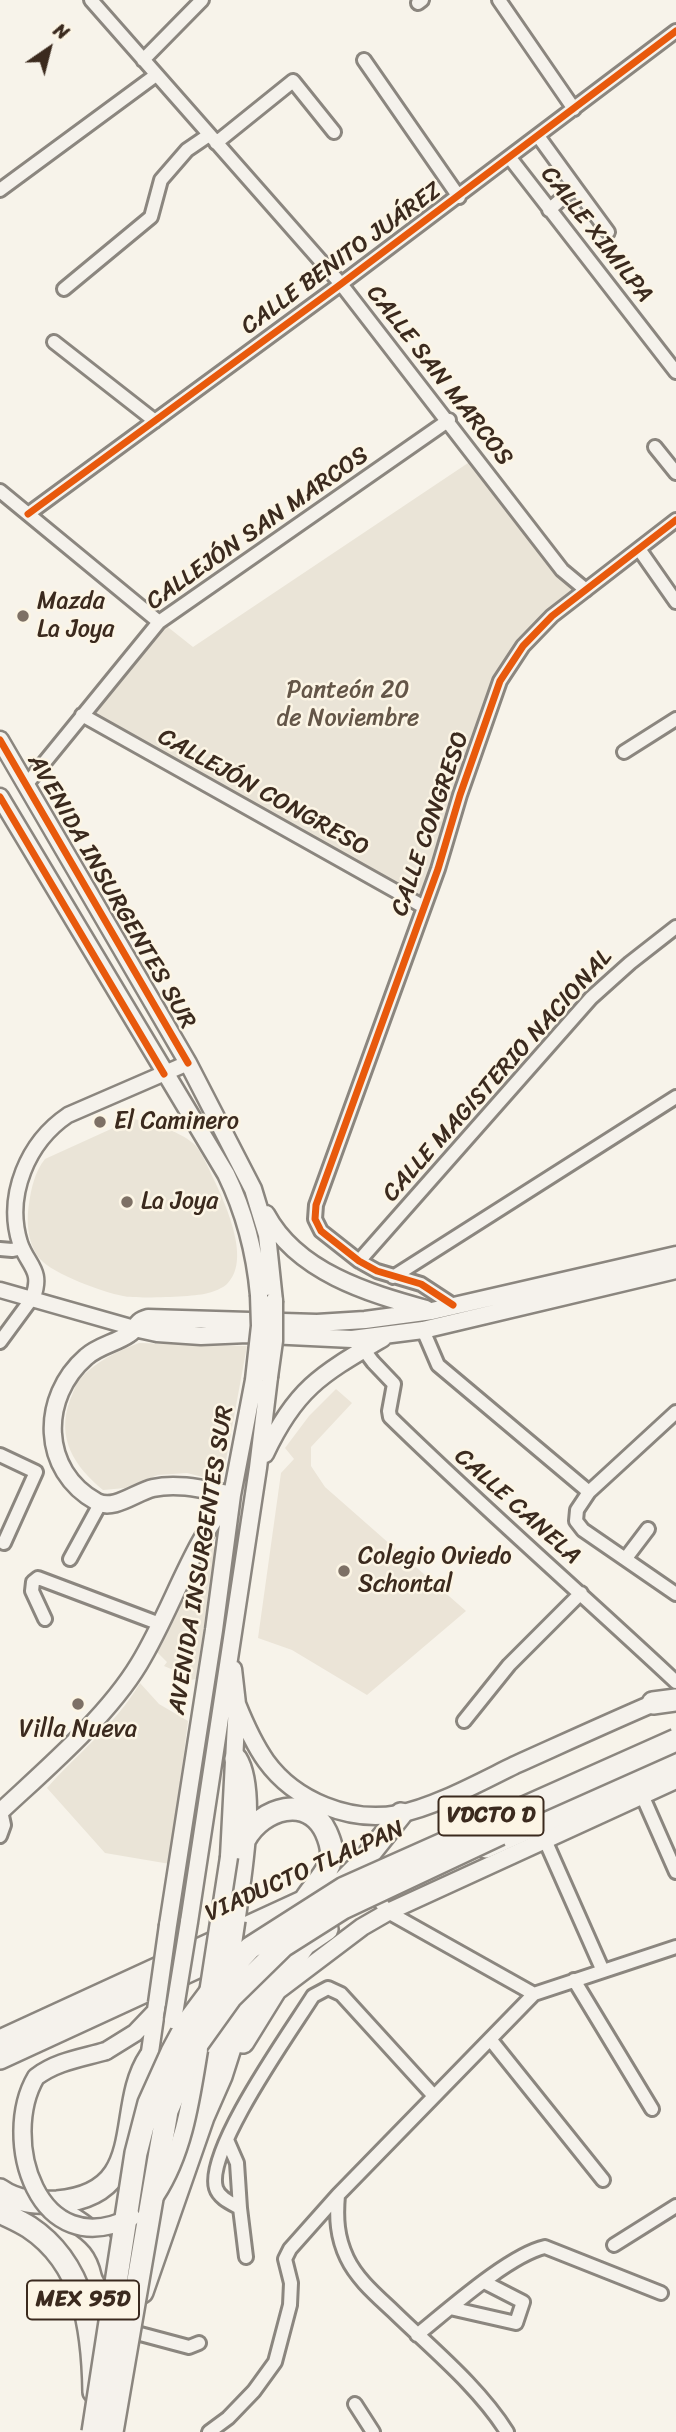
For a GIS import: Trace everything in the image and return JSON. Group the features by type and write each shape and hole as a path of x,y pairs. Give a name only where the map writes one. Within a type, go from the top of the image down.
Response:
{"highway":[{"path":"653,1703 676,1700"},
{"name":"VIADUCTO TLALPAN","path":"370,1896 676,1732"},
{"path":"91,2432 136,2152 149,2103 188,2022 215,1986 250,1948 344,1888 676,1740"},
{"path":"111,2432 167,2111 193,2050 231,1997 283,1946 343,1908 676,1751"},
{"name":"VIADUCTO TLALPAN","path":"30,2034 305,1900 370,1896 676,1751"},
{"path":"203,2117 202,2095 220,2015 245,1839 243,1781 236,1759"},
{"path":"129,2332 237,2026 257,1988 278,1959 304,1931 370,1896 676,1762"},
{"path":"245,1839 250,1829 274,1811 286,1809 305,1812 322,1824 332,1847 330,1860 305,1900"},
{"path":"370,1896 362,1863 401,1814"},
{"path":"221,2076 305,1944 370,1896"},
{"name":"VDCTO D","path":"30,2034 370,1896"},
{"path":"0,2031 19,2025 30,2034"},
{"path":"0,2041 30,2034"},
{"path":"0,2058 30,2034"},
{"path":"37,2203 67,2201 87,2194 113,2175 126,2150 137,2087 150,2057"},
{"path":"6,2184 18,2199 37,2203 66,2215 92,2232 105,2247 113,2270"},
{"name":"MEX 95D","path":"0,2212 29,2227 52,2246 67,2264 76,2281 85,2306 91,2337 94,2391 91,2432"},
{"name":"MEX 95D","path":"111,2432 129,2332"}],"main road":[{"name":"AVENIDA INSURGENTES SUR","path":"0,740 188,1063 253,1189 267,1235 267,1298 260,1326 262,1379 258,1468 173,2020 129,2332"},
{"name":"AVENIDA INSURGENTES SUR","path":"0,797 237,1196 267,1298"},
{"path":"253,1189 271,1223 293,1248 318,1267 362,1290 432,1311"},
{"path":"0,1812 113,1700 139,1664 214,1517 232,1495 166,1486 120,1502 100,1504 77,1488 59,1462 51,1438 54,1407 66,1380 87,1356 131,1334 141,1320 158,1317 317,1323 375,1319 432,1311 676,1255"},
{"path":"134,1328 157,1333 190,1335 248,1334 352,1339 423,1329 676,1270"},
{"path":"258,1468 279,1423 302,1393 332,1368 391,1334"},
{"name":"AVENIDA INSURGENTES SUR","path":"94,2391 137,2143 232,1495 262,1379"},
{"path":"6,2184 45,2216 65,2225 111,2225 130,2218 159,2190 183,2133 191,2100 229,1857 237,1704 231,1642"},
{"name":"VIADUCTO TLALPAN","path":"237,1704 248,1732 279,1776 316,1801 357,1816 376,1817 401,1814 447,1796 676,1693"},
{"name":"VIADUCTO TLALPAN","path":"370,1896 545,1840 676,1780"},
{"path":"7,2120 15,2100 37,2077 63,2062 106,2051 135,2033 157,2007"}],"street":[{"name":"CALLE SAN MARCOS","path":"91,0 341,284 449,420 562,570 586,590"},
{"path":"143,60 202,0"},
{"path":"499,0 574,108"},
{"name":"CALLE BENITO JUÁREZ","path":"28,513 459,197 676,31"},
{"path":"364,60 459,197"},
{"path":"0,190 156,75"},
{"path":"64,289 151,217 161,180 187,150 213,139 293,81 334,132"},
{"path":"538,136 608,232"},
{"name":"CALLE XIMILPA","path":"510,158 676,372"},
{"path":"549,210 575,187"},
{"path":"54,342 155,421"},
{"name":"CALLEJÓN SAN MARCOS","path":"26,785 159,622 449,420"},
{"path":"655,447 676,474"},
{"path":"0,491 159,622"},
{"name":"CALLE CONGRESO","path":"359,1262 321,1231 315,1219 316,1205 424,907 500,681 523,646 552,616 676,520"},
{"path":"639,549 676,602"},
{"name":"CALLEJÓN CONGRESO","path":"82,715 424,907"},
{"path":"624,752 676,719"},
{"name":"CALLE MAGISTERIO NACIONAL","path":"359,1262 591,998 676,927"},
{"path":"0,1342 33,1297 38,1279 36,1270 22,1248 17,1229 18,1185 37,1143 52,1126 68,1115 188,1063"},
{"path":"394,1277 676,1097"},
{"path":"0,1249 22,1248"},
{"path":"359,1262 394,1277 421,1284 453,1305"},
{"path":"0,1290 33,1297 134,1328"},
{"path":"423,1329 438,1365 589,1492"},
{"name":"CALLE CANELA","path":"365,1350 394,1384 390,1418 469,1494 676,1682"},
{"path":"676,1412 589,1492 577,1510 576,1521 583,1530 676,1594"},
{"path":"0,1455 36,1472 4,1543"},
{"path":"70,1559 100,1504"},
{"path":"626,1559 648,1529"},
{"path":"45,1619 32,1591 33,1582 37,1578 160,1624"},
{"path":"464,1721 509,1665 581,1593"},
{"path":"642,1795 676,1872"},
{"path":"0,1812 4,1825 0,1836"},
{"path":"545,1840 603,1971"},
{"path":"370,1896 534,1994"},
{"path":"209,2432 228,2418 254,2391 275,2362 290,2305 291,2283 285,2259 290,2249 338,2195 534,1994 676,1947"},
{"path":"574,1980 652,2109"},
{"path":"240,2208 218,2194 214,2185 216,2167 236,2117 313,1996 328,1988 341,1994 434,2096"},
{"path":"490,2039 603,2180"},
{"path":"228,2140 237,2163 246,2257"},
{"path":"338,2195 336,2220 348,2260 365,2284 464,2381 498,2417 507,2432"},
{"path":"614,2245 676,2206"},
{"path":"417,2335 484,2282 532,2250 545,2247 661,2293"},
{"path":"450,2308 516,2323 523,2302 484,2282"},
{"path":"129,2332 189,2347 199,2343"},
{"path":"355,2404 373,2432"}],"shaded area":[{"name":"Colegio Oviedo Schontal","path":"336,1389 352,1403 311,1447 311,1466 325,1487 466,1611 367,1695 292,1650 258,1638 281,1473 294,1459 285,1448 309,1416"}],"green space":[{"name":"Panteón 20 de Noviembre","path":"471,461 583,593 550,618 498,682 424,904 88,715 164,624 193,647"},
{"name":"La Joya","path":"133,1119 157,1125 191,1141 204,1159 231,1220 237,1249 234,1274 221,1288 191,1296 123,1296 67,1276 46,1265 36,1253 29,1233 28,1211 32,1186 45,1159"},
{"path":"139,1343 247,1346 222,1482 187,1473 158,1475 125,1488 103,1490 76,1461 70,1450 65,1427 66,1414 76,1384 99,1362"},
{"path":"212,1543 215,1552 196,1679 191,1680 191,1677 186,1678 185,1675 164,1666 167,1662 155,1650 206,1548"},
{"path":"140,1683 159,1704 188,1721 170,1864 105,1853 47,1788 120,1712"}],"cycle path":[{"path":"28,514 341,284 676,31"},
{"path":"453,1305 421,1284 377,1271 359,1261 321,1231 315,1219 316,1205 438,869 460,795 500,681 523,646 552,616 676,520"},
{"path":"0,740 188,1063"},
{"path":"0,797 164,1074"}],"place":[{"name":"Mazda La Joya","path":"23,616"},
{"name":"El Caminero","path":"100,1122"},
{"name":"La Joya","path":"127,1202"},
{"name":"Colegio Oviedo Schontal","path":"344,1571"},
{"name":"Villa Nueva","path":"78,1704"}]}
